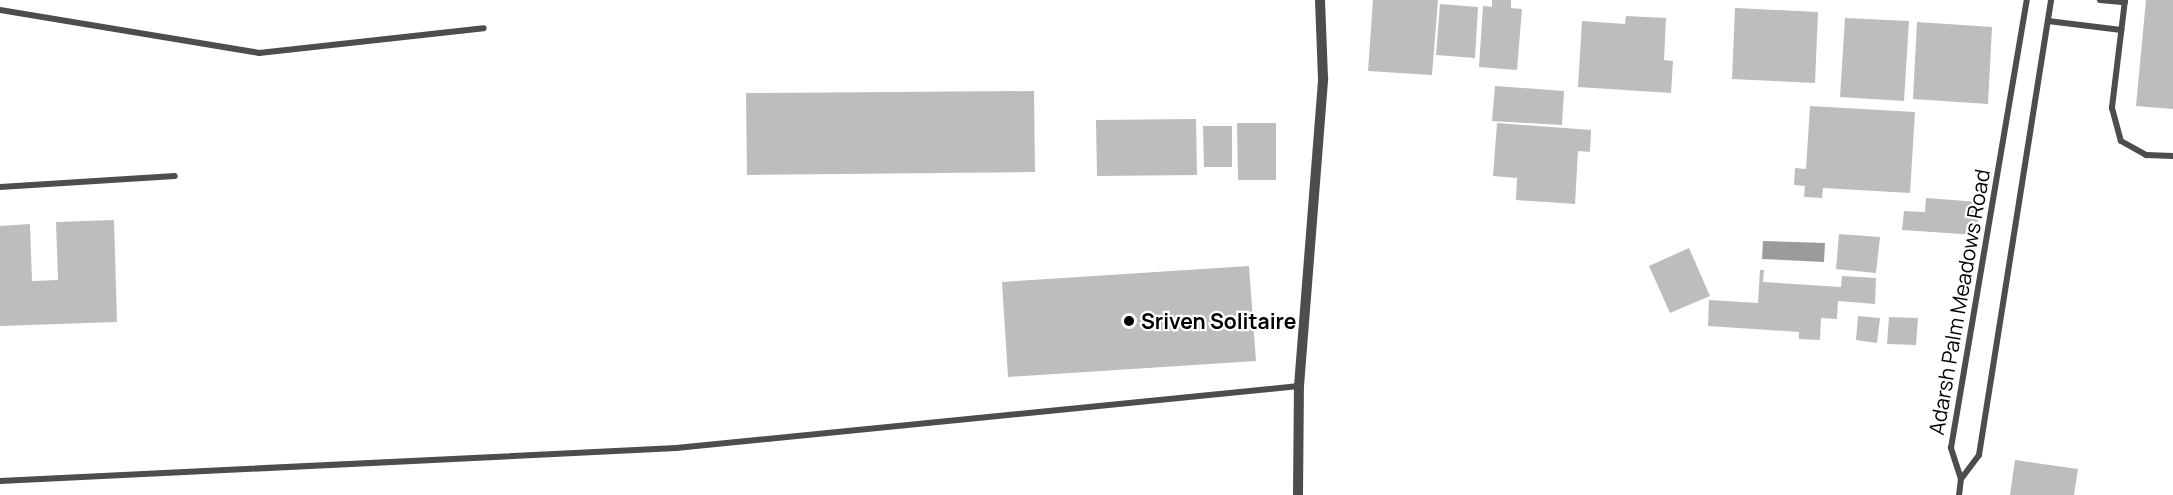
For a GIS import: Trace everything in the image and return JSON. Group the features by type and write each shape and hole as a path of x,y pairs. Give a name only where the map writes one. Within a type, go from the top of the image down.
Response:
{"street":[{"path":"1298,495 1299,386 1323,78 1320,0"},
{"name":"Adarsh Palm Meadows Road","path":"1961,479 1951,448 2027,0"},
{"name":"Adarsh Palm Meadows Road","path":"1961,479 1978,454 2051,0"},
{"path":"2100,0 2125,1 2112,108 2121,141 2146,155 2173,156"},
{"path":"0,10 259,53 484,28"},
{"path":"2048,21 2121,30"},
{"path":"0,187 175,176"},
{"path":"0,481 676,448 1299,386"},
{"path":"1959,495 1961,479"}],"shaded area":[{"path":"1763,241 1825,243 1824,262 1762,259"}],"building":[{"path":"1373,0 1438,0 1432,75 1368,71"},
{"path":"1492,0 1511,0 1511,8 1522,9 1517,70 1479,67 1483,6 1492,7"},
{"path":"2146,0 2173,0 2173,109 2136,106"},
{"path":"1440,4 1478,7 1475,58 1436,55"},
{"path":"1735,8 1818,12 1815,83 1732,79"},
{"path":"1626,16 1666,18 1664,60 1673,61 1671,93 1578,87 1582,21 1625,24"},
{"path":"1845,18 1909,21 1904,101 1840,97"},
{"path":"1917,22 1992,27 1988,104 1913,99"},
{"path":"1495,86 1564,91 1562,125 1492,121"},
{"path":"1034,91 1035,172 747,175 746,93"},
{"path":"1810,106 1915,112 1910,193 1823,188 1822,198 1804,197 1805,186 1794,185 1795,168 1806,169"},
{"path":"1196,119 1197,175 1097,176 1096,120"},
{"path":"1237,123 1276,123 1276,180 1238,180"},
{"path":"1497,123 1591,130 1590,152 1578,151 1575,204 1516,200 1517,178 1493,176"},
{"path":"1203,126 1232,126 1232,167 1204,167"},
{"path":"1926,198 1979,202 1977,235 1902,230 1904,211 1925,212"},
{"path":"114,220 117,322 0,326 0,226 30,224 32,281 58,280 56,222"},
{"path":"1839,234 1880,237 1876,273 1836,269"},
{"path":"1689,248 1710,296 1670,313 1649,266"},
{"name":"Sriven Solitaire","path":"1249,266 1256,361 1008,377 1002,282"},
{"path":"1760,270 1764,270 1763,282 1841,287 1842,276 1876,278 1875,304 1838,301 1837,319 1821,318 1820,340 1799,339 1799,332 1708,326 1709,300 1758,303"},
{"path":"1858,316 1880,318 1877,343 1856,340"},
{"path":"1889,317 1918,318 1916,345 1887,344"},
{"path":"2015,460 2078,469 2074,495 2010,495"}],"place":[{"name":"Sriven Solitaire","path":"1129,321"}]}
